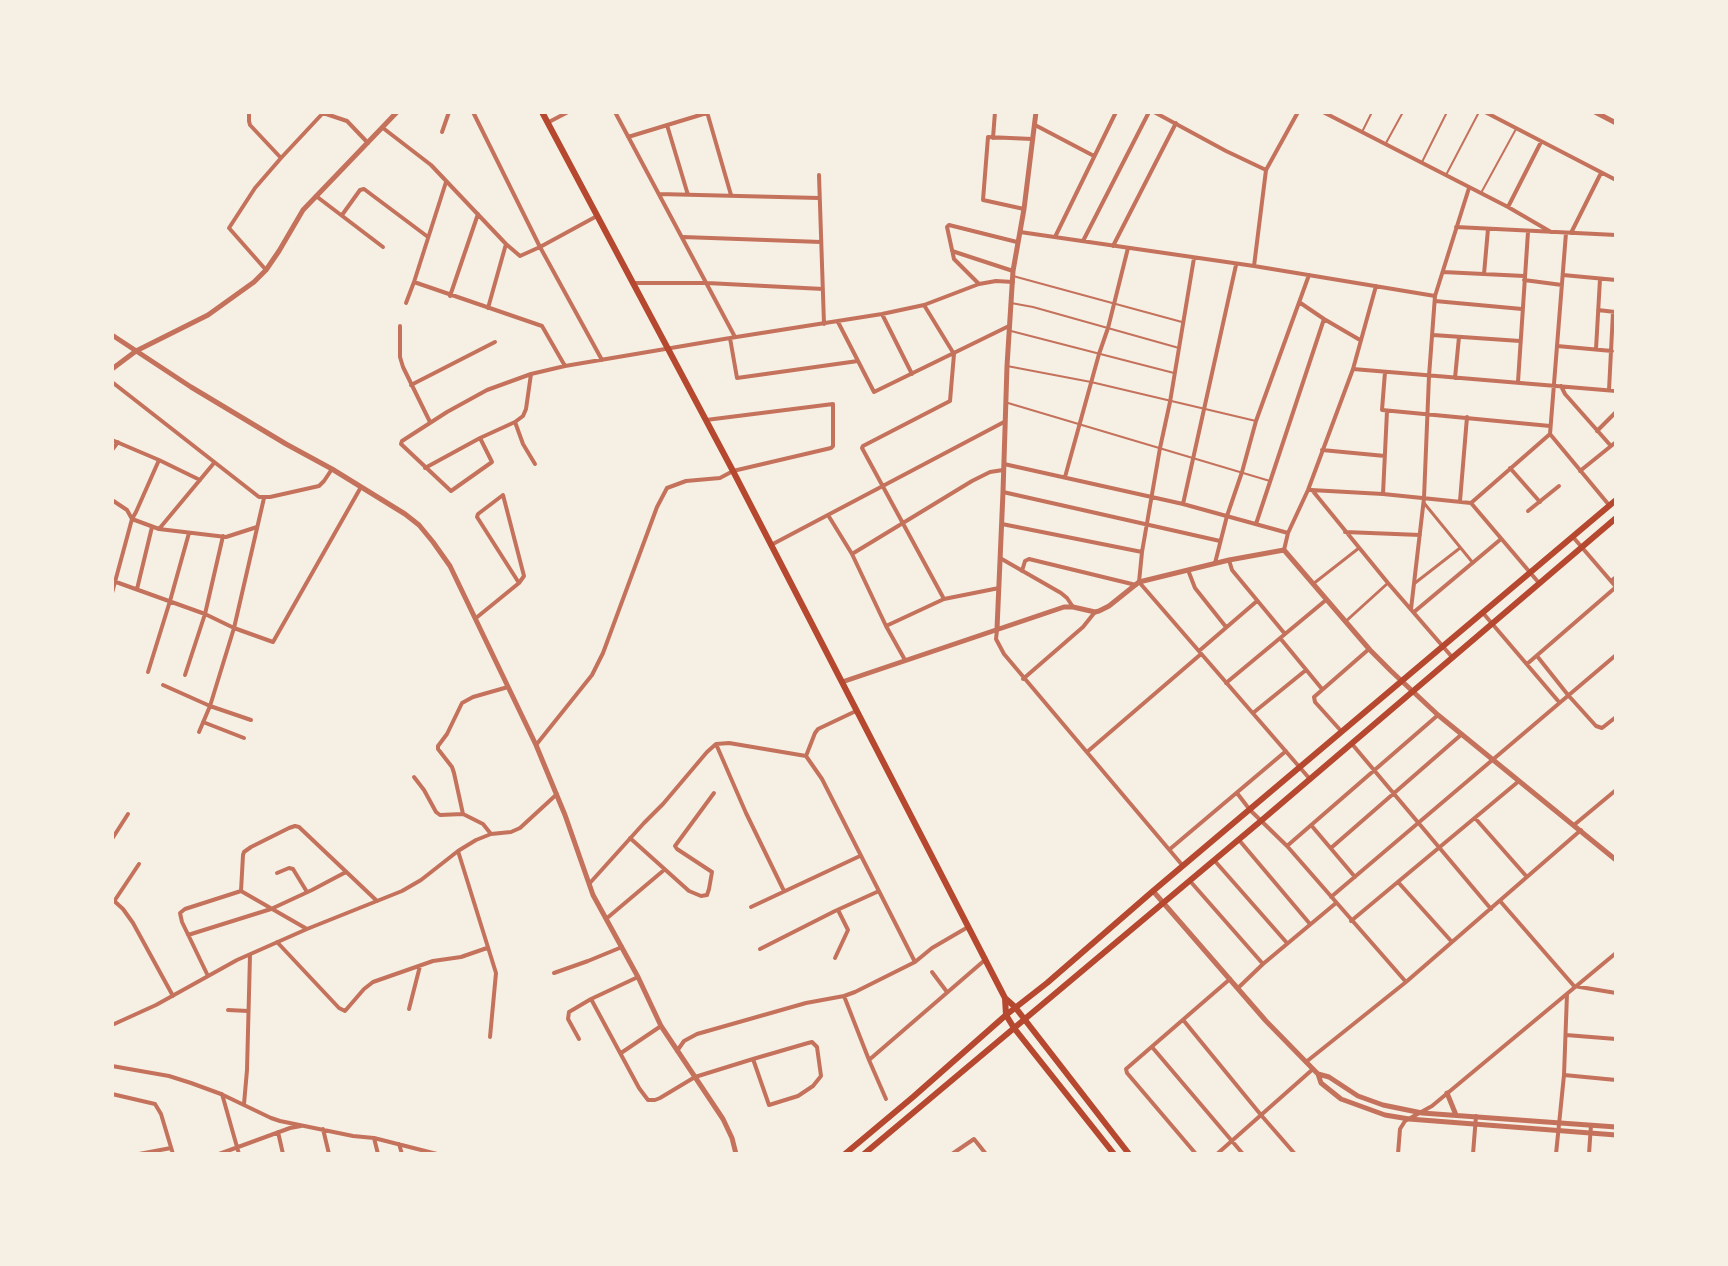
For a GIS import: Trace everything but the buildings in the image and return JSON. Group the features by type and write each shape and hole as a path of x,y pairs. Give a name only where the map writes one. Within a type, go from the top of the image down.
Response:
{"main road":[{"path":"542,112 732,471 1005,998 1015,1007 1129,1154"},
{"path":"845,1154 1015,1007 1047,983 1616,500"},
{"path":"864,1154 1262,820 1616,518"},
{"path":"1005,998 1006,1015 1014,1028 1114,1154"},
{"path":"1059,1084 1070,1078"}],"street":[{"path":"249,112 250,125 281,158"},
{"path":"112,369 136,351 208,315 233,299 266,270 303,210 397,112"},
{"path":"442,132 450,112"},
{"path":"473,112 540,247 602,360"},
{"path":"547,123 568,112"},
{"path":"615,112 707,283 732,337 737,378 858,361"},
{"path":"993,138 995,112"},
{"path":"1035,112 1024,209 1017,242 1009,328 996,639 998,646 1023,679 1183,866"},
{"path":"1055,237 1116,112"},
{"path":"1083,241 1149,112"},
{"path":"1254,266 1266,170 1298,112"},
{"path":"1323,112 1508,207 1551,232"},
{"path":"1485,112 1616,180"},
{"path":"1595,112 1616,123"},
{"path":"266,270 229,228 255,188 322,113 347,121 368,143"},
{"path":"628,137 708,113 731,196"},
{"path":"1155,113 1266,170"},
{"path":"1113,246 1176,123"},
{"path":"668,125 688,195"},
{"path":"1034,125 1095,156"},
{"path":"383,128 431,165 506,244 522,256 597,216"},
{"path":"1024,209 983,200 988,137 1032,139"},
{"path":"1508,207 1541,142"},
{"path":"1600,172 1568,233 1550,434 1609,506"},
{"path":"819,175 824,324"},
{"path":"405,303 446,182"},
{"path":"1412,611 1424,500 1435,296 1469,188"},
{"path":"342,215 360,190 364,189 428,237"},
{"path":"658,194 819,198"},
{"path":"315,196 382,247"},
{"path":"450,296 478,213"},
{"path":"979,284 955,261 947,227 949,225 1017,242"},
{"path":"1456,227 1616,235"},
{"path":"1484,274 1488,229"},
{"path":"1020,232 1254,266 1435,296"},
{"path":"1518,382 1528,232"},
{"path":"683,237 821,243"},
{"path":"488,308 506,244"},
{"path":"1065,477 1108,328 1128,248"},
{"path":"951,251 1013,276"},
{"path":"1137,584 1194,258"},
{"path":"1183,504 1236,265"},
{"path":"1443,272 1524,278 1562,285"},
{"path":"1215,563 1256,421 1309,275"},
{"path":"1563,275 1616,280"},
{"path":"480,438 492,463 452,491 401,443 430,422 487,390 531,374 732,337 882,314 924,305 979,284 1013,276"},
{"path":"1596,349 1600,279"},
{"path":"414,282 542,326 565,366"},
{"path":"632,283 707,283 823,289"},
{"path":"1284,550 1288,533 1310,490 1322,450 1353,369 1376,286"},
{"path":"1299,302 1360,340"},
{"path":"1435,302 1522,309"},
{"path":"924,305 954,354 950,402 862,447 944,600"},
{"path":"1598,310 1614,312 1609,390"},
{"path":"882,314 912,374"},
{"path":"1256,524 1324,319"},
{"path":"838,322 873,392 1009,328"},
{"path":"400,326 400,357 405,374 430,422"},
{"path":"112,330 114,336 136,351 276,438 405,514 419,525 433,542 450,566 536,745 589,884 606,919 639,977 661,1026 723,1119 732,1138 736,1154"},
{"path":"1433,335 1520,341"},
{"path":"1455,378 1459,337"},
{"path":"411,385 495,342"},
{"path":"1557,346 1612,351"},
{"path":"1353,369 1616,390"},
{"path":"1385,372 1382,409 1387,411 1550,426"},
{"path":"425,468 515,422 525,413 531,374"},
{"path":"112,382 256,495 264,498 319,486 332,469"},
{"path":"1561,386 1565,394 1611,446"},
{"path":"536,745 592,675 603,653 667,488 686,480 720,478 732,471 833,446 834,405 705,420"},
{"path":"1383,494 1387,411"},
{"path":"1597,430 1616,412"},
{"path":"1460,501 1467,417"},
{"path":"515,422 523,444 535,464"},
{"path":"770,545 1004,422"},
{"path":"1471,503 1550,434"},
{"path":"112,440 200,480"},
{"path":"112,450 118,442"},
{"path":"1580,471 1616,442"},
{"path":"1322,450 1385,456"},
{"path":"112,593 132,519 159,460"},
{"path":"159,529 214,463"},
{"path":"852,554 982,476 1003,467 1065,477 1151,496 1288,533"},
{"path":"1510,468 1540,501"},
{"path":"1528,511 1559,486"},
{"path":"116,582 205,614 234,628 273,642 361,487"},
{"path":"1310,490 1383,494 1471,503 1539,583"},
{"path":"1310,490 1452,657"},
{"path":"1003,492 1220,541"},
{"path":"476,618 519,584 524,574 503,495 477,517 519,584"},
{"path":"199,732 210,706 234,628 264,498"},
{"path":"112,500 127,510 132,519 159,529 228,537 257,527"},
{"path":"1424,500 1473,563"},
{"path":"828,515 852,554 905,660"},
{"path":"1002,524 1142,552"},
{"path":"137,589 152,527"},
{"path":"1345,532 1420,535"},
{"path":"148,672 189,533"},
{"path":"185,675 205,614 223,536"},
{"path":"1527,664 1616,587 1573,537"},
{"path":"1412,611 1501,539"},
{"path":"1313,584 1359,547"},
{"path":"1415,582 1460,548"},
{"path":"1023,679 1083,627 1095,612 1109,606 1137,584 1215,563 1284,550"},
{"path":"1284,550 1369,649 1438,715 1616,860"},
{"path":"1000,558 1061,593 1073,607"},
{"path":"1022,572 1029,559 1137,584 1310,778"},
{"path":"1229,560 1232,570 1285,634"},
{"path":"1188,570 1195,588 1226,627"},
{"path":"1611,581 1616,577"},
{"path":"1345,622 1388,583"},
{"path":"886,626 944,600 999,588"},
{"path":"1227,683 1326,600"},
{"path":"1087,752 1257,601"},
{"path":"842,682 1064,607 1095,612"},
{"path":"1483,613 1559,702"},
{"path":"1280,638 1322,689"},
{"path":"1342,732 1314,700 1314,697 1369,649"},
{"path":"1331,897 1616,655"},
{"path":"1537,656 1568,695 1599,728 1616,717"},
{"path":"1253,713 1306,670"},
{"path":"163,685 210,706 251,720"},
{"path":"463,814 452,767 438,746 449,731 462,704 479,695 509,687"},
{"path":"806,756 818,729 856,711"},
{"path":"1287,846 1438,715"},
{"path":"203,722 244,738"},
{"path":"1330,848 1462,734"},
{"path":"589,884 716,744 729,742 806,756 822,779 915,962"},
{"path":"1351,742 1491,909"},
{"path":"716,744 784,891"},
{"path":"1170,849 1286,751"},
{"path":"414,777 436,813 463,814 483,824 491,834"},
{"path":"1352,921 1519,780"},
{"path":"1574,825 1616,790"},
{"path":"630,838 689,891 705,896 708,893 712,872 675,846 714,793"},
{"path":"1237,793 1250,810 1287,846 1406,982"},
{"path":"112,1025 173,996 250,954 413,885 468,844 491,834 515,831 556,794"},
{"path":"112,839 128,814"},
{"path":"1475,818 1527,877"},
{"path":"1311,825 1355,877"},
{"path":"241,891 244,852 292,826 299,827 377,901"},
{"path":"1306,1062 1406,982 1581,831"},
{"path":"1238,839 1310,924"},
{"path":"458,851 496,977 490,1037"},
{"path":"751,907 860,856"},
{"path":"1214,860 1287,943"},
{"path":"139,864 114,899 128,914 173,996"},
{"path":"277,873 289,868 293,869 307,892"},
{"path":"606,919 664,870"},
{"path":"188,935 271,909 346,872"},
{"path":"1189,880 1263,964"},
{"path":"1398,882 1452,942"},
{"path":"208,976 180,917 181,911 241,891 307,929"},
{"path":"760,949 879,891"},
{"path":"1153,891 1266,1021 1316,1071 1347,1090 1376,1103 1422,1113 1616,1127"},
{"path":"1500,901 1574,986 1616,993"},
{"path":"1238,988 1287,943 1336,903"},
{"path":"835,958 848,930 838,909"},
{"path":"677,1051 684,1041 697,1034 816,1000 844,996 864,988 915,962 933,948 969,927"},
{"path":"277,942 342,1010 347,1010 369,984 433,961 461,957 487,948"},
{"path":"554,973 623,947"},
{"path":"1398,1154 1400,1129 1405,1121 1422,1113 1616,953"},
{"path":"244,1104 250,954"},
{"path":"869,1060 986,959"},
{"path":"409,1009 420,965"},
{"path":"932,972 947,992"},
{"path":"579,1039 568,1019 573,1009 639,977"},
{"path":"1196,1154 1127,1073 1127,1066 1230,979"},
{"path":"1556,1154 1564,1075 1567,993"},
{"path":"844,996 886,1099"},
{"path":"591,999 639,1088 648,1100 660,1098 695,1077 753,1059 812,1042 817,1047 821,1076 813,1086 798,1096 769,1105 753,1059"},
{"path":"228,1010 248,1011"},
{"path":"1183,1020 1294,1154"},
{"path":"621,1053 661,1026"},
{"path":"1566,1035 1616,1039"},
{"path":"1152,1047 1243,1154"},
{"path":"112,1066 169,1076 221,1094 271,1118 353,1136 374,1138 437,1154"},
{"path":"1217,1154 1316,1071"},
{"path":"1316,1071 1321,1083 1341,1099 1385,1115 1409,1119 1616,1135"},
{"path":"1564,1075 1616,1080"},
{"path":"1448,1092 1456,1115"},
{"path":"112,1094 155,1104 161,1114 172,1151 139,1154"},
{"path":"221,1094 239,1154"},
{"path":"1473,1154 1476,1116"},
{"path":"1589,1154 1591,1124"},
{"path":"219,1154 304,1125"},
{"path":"323,1129 329,1154"},
{"path":"278,1132 283,1154"},
{"path":"374,1138 378,1154"},
{"path":"952,1154 974,1139 986,1154"},
{"path":"399,1144 402,1154"}],"lane":[{"path":"1362,132 1372,112"},
{"path":"1386,143 1403,112"},
{"path":"1422,162 1447,112"},
{"path":"1446,175 1479,112"},
{"path":"1481,194 1516,129"},
{"path":"1013,276 1182,322"},
{"path":"1011,303 1033,307 1179,348"},
{"path":"1009,328 1174,374"},
{"path":"1007,366 1091,382 1256,421"},
{"path":"1005,402 1270,481"}]}
